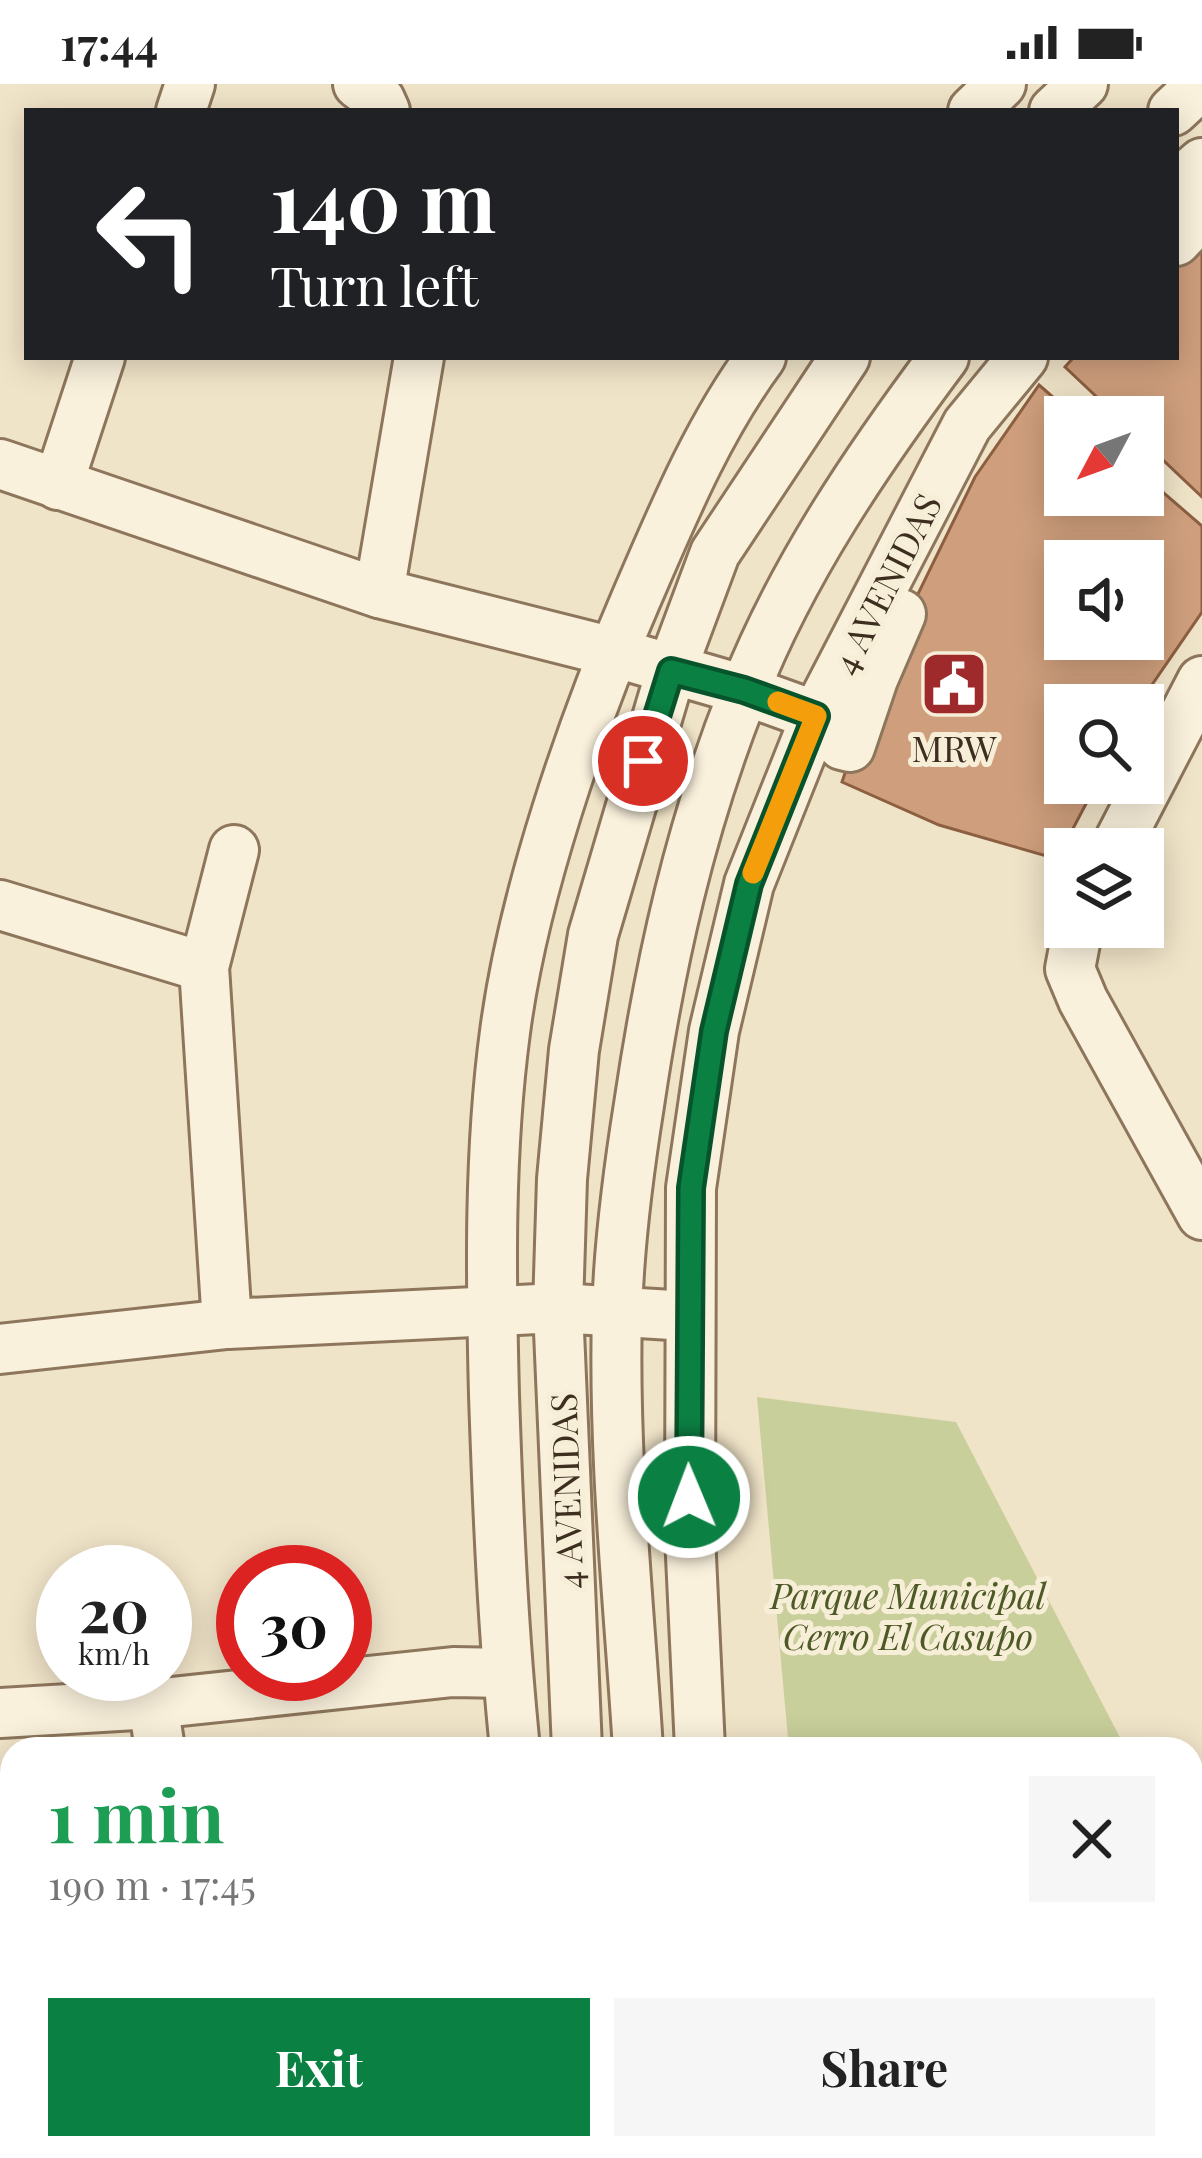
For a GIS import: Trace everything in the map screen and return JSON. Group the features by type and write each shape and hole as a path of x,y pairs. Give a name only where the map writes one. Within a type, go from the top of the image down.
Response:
{"street":[{"path":"358,84 384,108"},
{"path":"977,108 1000,84"},
{"path":"1057,108 1083,84"},
{"path":"1176,108 1202,84"},
{"path":"1179,183 1202,163"},
{"path":"1179,238 1202,214"},
{"path":"58,485 99,360"},
{"path":"379,593 418,360"},
{"name":"4 AVENIDAS","path":"514,1737 492,1312 494,1162 505,1031 526,920 614,652 674,510 718,424 759,360"},
{"name":"4 AVENIDAS","path":"576,1737 558,1308 562,1179 574,1049 593,935 671,671 715,553 842,360"},
{"name":"4 AVENIDAS","path":"637,1737 617,1434 617,1313 622,1216 680,882 744,690 842,501 942,360"},
{"name":"4 AVENIDAS","path":"699,1737 689,1535 688,1316 691,1188 714,1031 749,884 816,716 967,425 1021,360"},
{"path":"0,464 379,593 744,690 816,716 842,745 854,746 873,679 900,615 973,472 1056,360"},
{"path":"1125,828 1202,681"},
{"path":"227,1324 204,968 234,850"},
{"path":"0,905 204,968"},
{"path":"1074,948 1070,969 1083,1000 1202,1215"},
{"path":"0,1348 227,1324 558,1308 688,1316"},
{"path":"0,1713 156,1726 453,1672 507,1673"}],"green space":[{"name":"Parque Municipal Cerro El Casupo","path":"757,1397 956,1422 1120,1737 788,1737"}],"building":[{"path":"1202,226 1202,497 1164,461 1164,396 1096,396 1065,367 1071,360 1179,360 1179,249"},
{"path":"1039,385 1052,396 1044,396 1044,516 1164,516 1164,493 1202,526 1202,612 1152,684 1044,684 1044,804 1086,804 1073,828 1044,828 1044,855 939,825 842,782 877,678 975,477"}],"slow traffic":[{"path":"753,873 816,716 778,702"}],"place":[{"name":"MRW","path":"954,684"}],"route":[{"path":"643,761 671,671 816,716 749,884 714,1031 691,1188 689,1497"}]}
